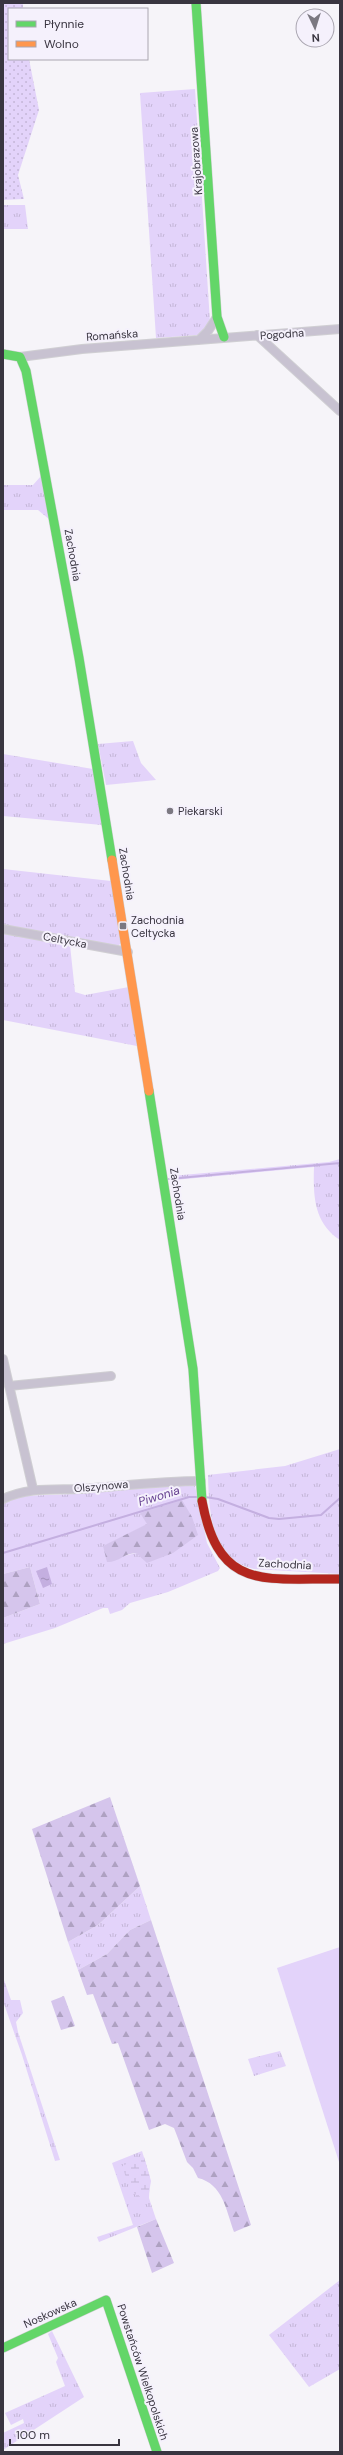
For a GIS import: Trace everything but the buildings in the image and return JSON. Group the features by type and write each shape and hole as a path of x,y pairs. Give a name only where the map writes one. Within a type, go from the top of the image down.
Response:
{"street":[{"name":"Krajobrazowa","path":"196,3 217,317 224,337"},
{"path":"198,340 208,331 217,317"},
{"name":"Pogodna","path":"224,337 340,330"},
{"path":"257,335 340,412"},
{"name":"Romańska","path":"3,354 20,357 51,352 224,337"},
{"name":"Zachodnia","path":"20,357 26,371 61,559 128,952 193,1369 202,1498 207,1526 217,1549 223,1557 238,1570 259,1576 275,1578 340,1579"},
{"name":"Celtycka","path":"3,929 128,952"},
{"path":"3,1359 33,1490"},
{"path":"9,1386 111,1376"},
{"name":"Olszynowa","path":"3,1499 33,1490 81,1489 147,1482 201,1481"},
{"name":"Noskowska","path":"3,2348 106,2300"},
{"name":"Powstańców Wielkopolskich","path":"106,2300 157,2452"}],"green space":[{"path":"3,3 23,3 23,8 8,8 8,60 29,60 39,110 18,175 24,199 3,200"},
{"path":"195,89 210,322 199,335 156,338 140,93"},
{"path":"3,205 25,205 28,229 3,229"},
{"path":"41,476 50,520 38,510 3,510 3,485 33,485"},
{"path":"133,741 141,763 156,780 106,785 98,744"},
{"path":"3,754 93,769 102,825 3,816"},
{"path":"3,869 111,881 121,943 117,947 3,925"},
{"path":"3,933 70,945 75,992 85,995 129,987 137,1046 3,1020"},
{"path":"340,1159 340,1240 331,1233 320,1217 315,1198 314,1167 174,1180 171,1176 329,1162"},
{"path":"340,1449 340,1574 254,1569 240,1564 229,1555 221,1545 215,1532 210,1504 208,1475 285,1466"},
{"path":"140,1485 195,1486 207,1543 220,1568 218,1571 168,1592 130,1603 122,1610 110,1614 108,1608 103,1608 55,1628 3,1644 3,1618 40,1604 30,1567 3,1574 3,1503 21,1496 75,1494","holes":["140,1513 173,1553 142,1556 136,1553 120,1557 148,1524"]},
{"path":"182,1500 192,1517 198,1535 173,1553 147,1563 136,1553 127,1555 115,1561 107,1562 103,1546 147,1524 140,1513"},
{"path":"30,1567 40,1604 3,1618 3,1574"},
{"path":"110,1797 140,1886 98,1925 68,1942 32,1829"},
{"path":"140,1886 151,1920 130,1930 107,1954 78,1970 68,1942 98,1925"},
{"path":"151,1920 251,2225 234,2232 226,2207 218,2192 206,2181 198,2178 193,2168 187,2162 174,2128 165,2124 149,2130 118,2043 112,2044 93,1994 87,1995 78,1970 107,1954 130,1930"},
{"path":"340,1947 340,2165 277,1968"},
{"path":"3,1977 11,2000 20,2000 23,2013 16,2022 18,2032 60,2160 55,2161 22,2055 3,2001"},
{"path":"64,1996 75,2026 61,2030 51,2001"},
{"path":"280,2051 286,2066 254,2076 248,2059"},
{"path":"142,2151 150,2177 149,2198 156,2219 99,2242 97,2237 133,2225 112,2163"},
{"path":"144,2157 151,2181 149,2193 138,2197 130,2189 122,2166"},
{"path":"156,2219 174,2263 152,2273 137,2227"},
{"path":"340,2280 340,2369 309,2387 269,2335"},
{"path":"52,2331 84,2397 3,2450 3,2433 24,2423 23,2419 11,2425 5,2413 65,2386 56,2362 58,2358 48,2334"}],"water":[{"path":"47,1567 52,1584 43,1588 36,1571"}],"waterway":[{"path":"169,1179 340,1163"},
{"name":"Piwonia","path":"3,1553 189,1497 197,1497"},
{"name":"Piwonia","path":"205,1497 218,1499 269,1518 279,1519 321,1515 340,1498"}],"traffic: fast":[{"path":"196,3 217,317 224,337"},
{"path":"3,354 20,357 26,371 79,658 112,860"},
{"path":"149,1091 193,1369 202,1501"},
{"path":"3,2348 106,2300 157,2452"}],"traffic: slow":[{"path":"112,860 149,1091"}],"traffic: jam":[{"path":"202,1501 210,1530 220,1551 233,1565 249,1574 267,1578 340,1579"}],"place":[{"name":"Piekarski","path":"170,811"},
{"name":"Zachodnia Celtycka","path":"123,926"}]}
